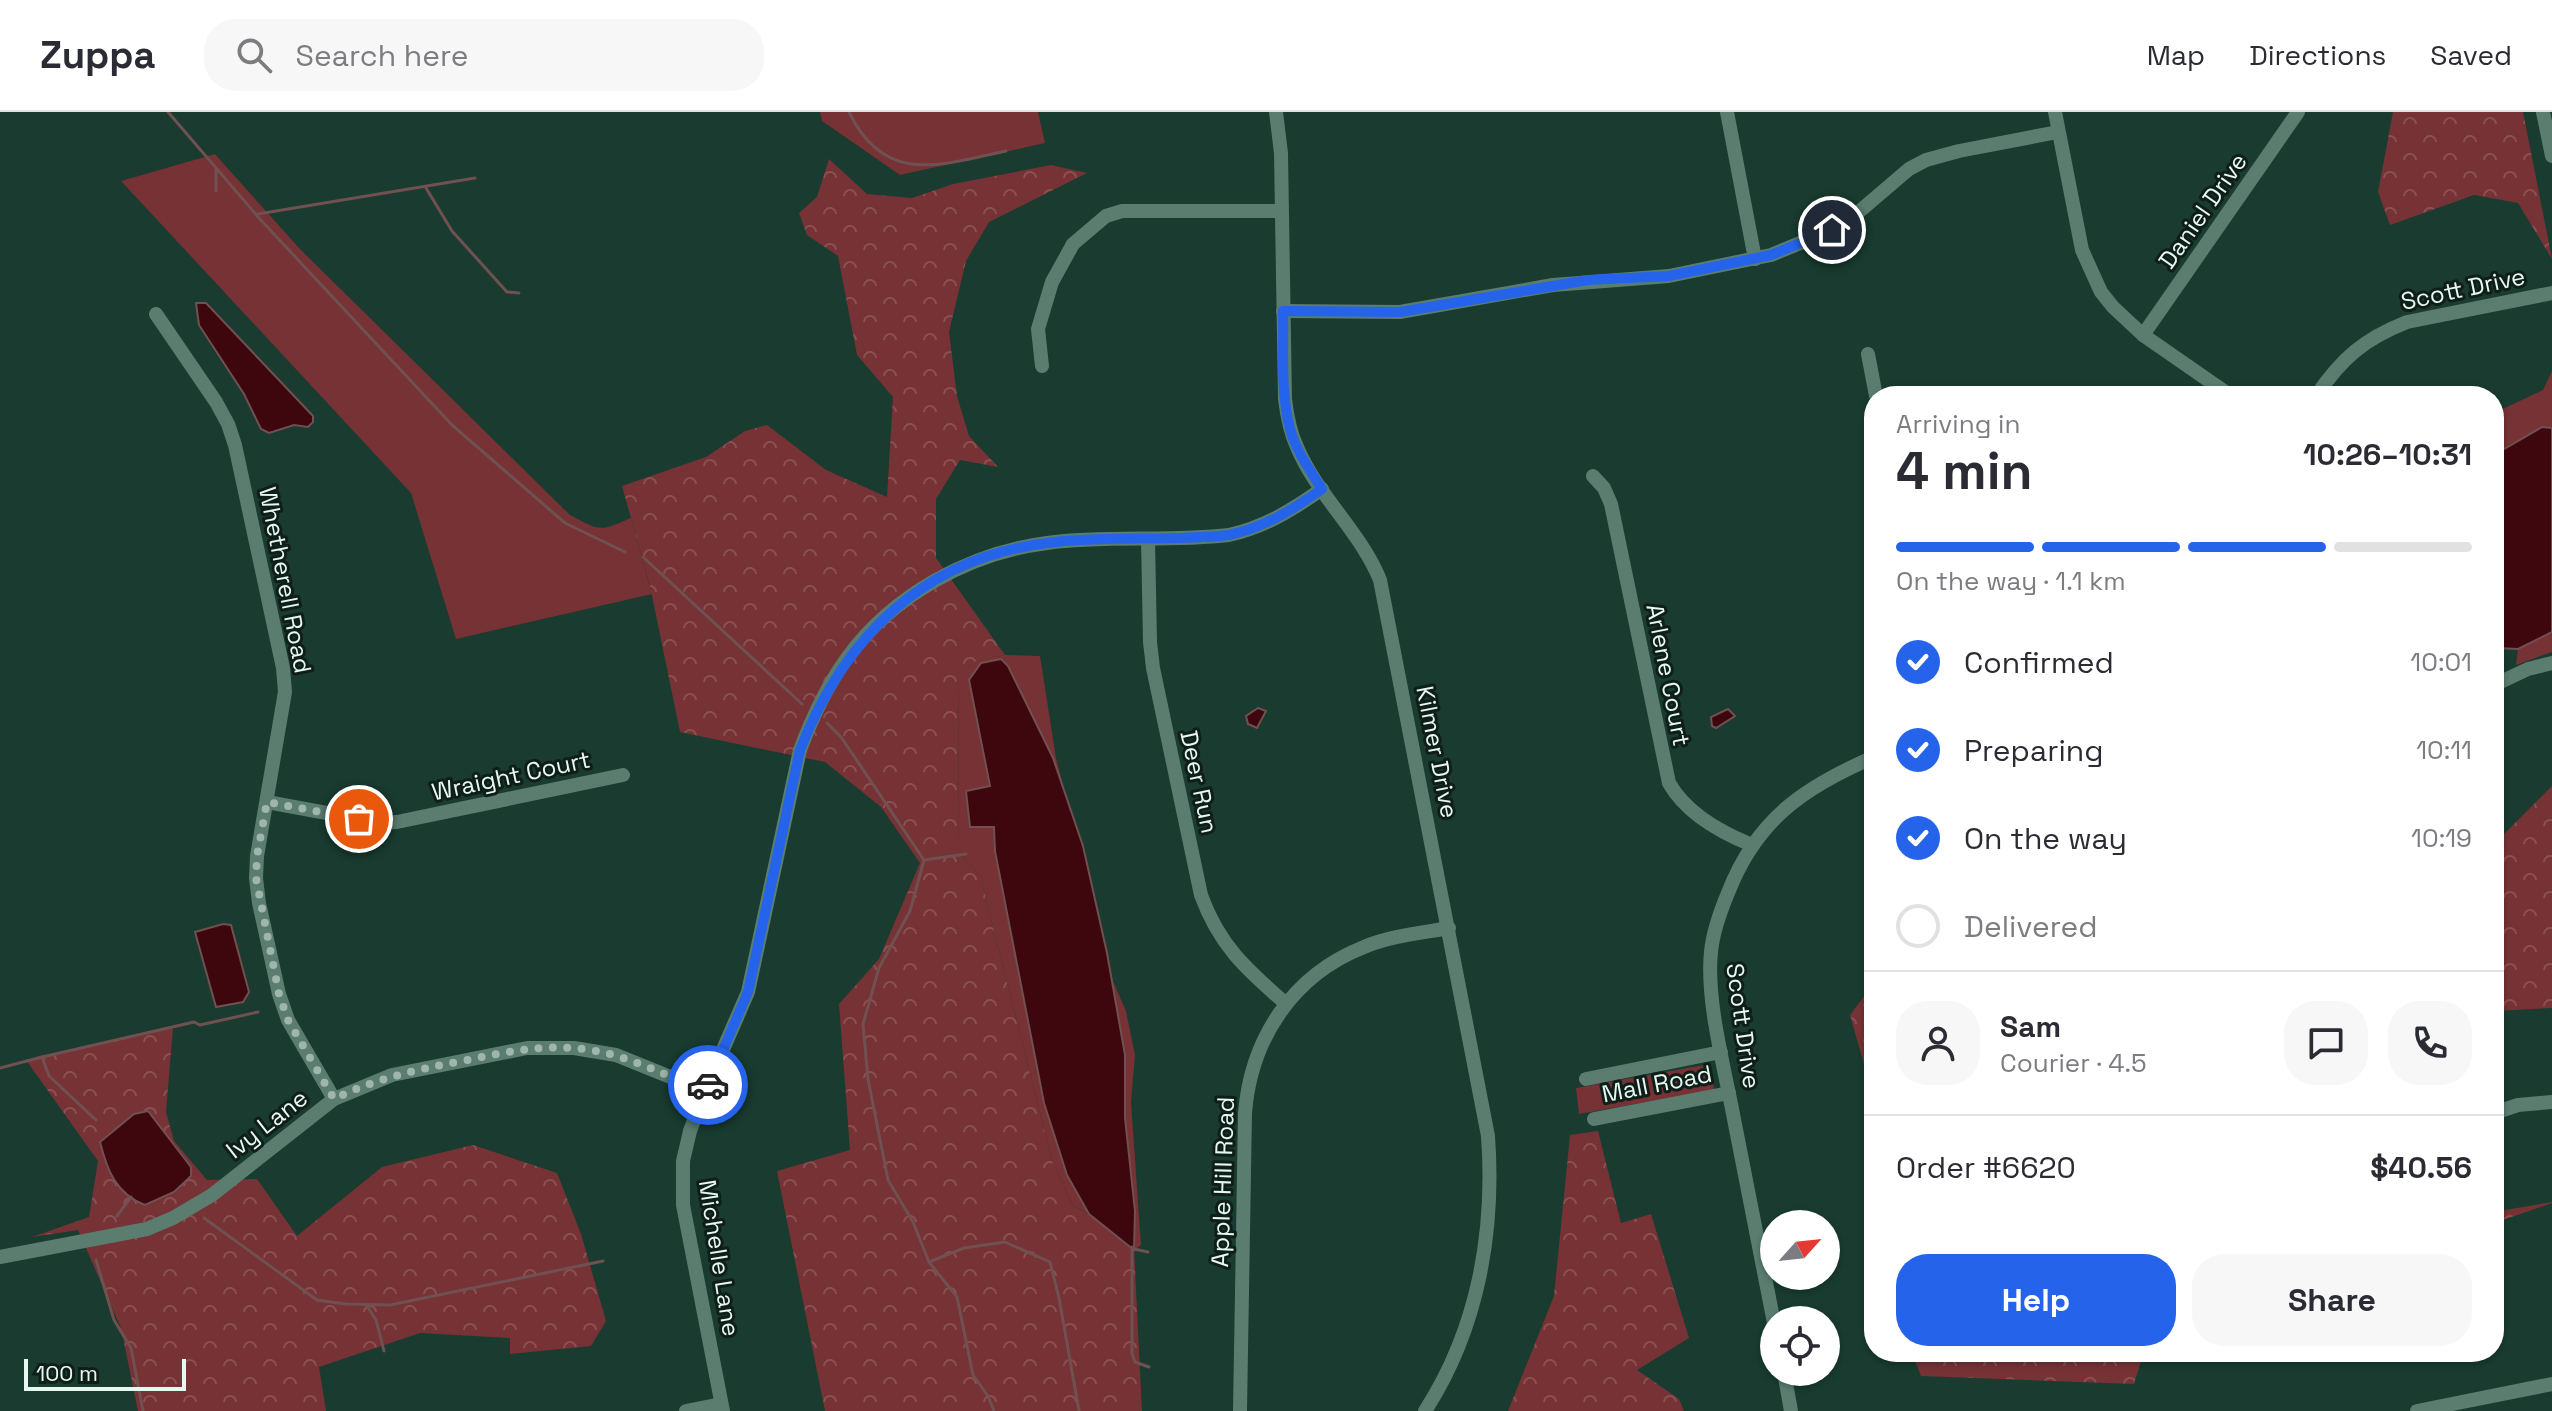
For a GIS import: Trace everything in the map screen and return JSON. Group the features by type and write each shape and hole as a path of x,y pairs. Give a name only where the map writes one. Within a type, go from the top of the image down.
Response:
{"street":[{"name":"Kilmer Drive","path":"1276,112 1281,153 1285,399 1290,430 1305,463 1364,547 1380,580 1484,1108 1491,1206 1479,1283 1461,1339 1436,1395 1425,1411"},
{"path":"1727,112 1755,259"},
{"path":"2055,112 2080,239 2091,272 2113,307 2143,335 2217,386"},
{"name":"Daniel Drive","path":"2143,335 2298,112"},
{"path":"2543,112 2552,156"},
{"path":"1283,311 1400,312 1588,280 1669,276 1755,259 1795,247 1832,230 1854,216 1909,169 1926,160 2058,132"},
{"path":"1042,366 1038,329 1052,282 1073,244 1106,216 1122,211 1281,211"},
{"name":"Scott Drive","path":"2324,386 2343,361 2369,340 2407,322 2552,293"},
{"name":"Whetherell Road","path":"156,314 216,402 235,445 283,668 285,692 257,856 256,878 279,994 288,1020 334,1099"},
{"path":"1868,354 1874,386"},
{"name":"Arlene Court","path":"1593,476 1604,488 1611,504 1669,783 1674,792 1701,817 1752,845"},
{"name":"Michelle Lane","path":"722,1408 683,1205 683,1161 705,1091 748,992 800,750 813,715 844,661 883,618 913,595 968,564 1001,551 1047,543 1216,536 1247,531 1281,517 1322,489"},
{"name":"Deer Run","path":"1148,539 1153,668 1201,895 1208,914 1229,949 1246,969 1285,1003"},
{"path":"2504,680 2528,669 2552,663"},
{"name":"Scott Drive","path":"1771,1306 1721,1052 1711,980 1712,945 1718,917 1735,873 1770,823 1807,790 1864,761"},
{"name":"Wraight Court","path":"267,802 381,823 397,822 623,775"},
{"name":"Apple Hill Road","path":"1240,1411 1247,1092 1256,1057 1285,1003 1322,969 1351,953 1387,940 1449,928"},
{"name":"Ivy Lane","path":"0,1257 147,1229 173,1218 212,1195 334,1099 392,1075 527,1048 574,1048 616,1055 705,1091"},
{"name":"Mall Road","path":"1586,1079 1721,1052"},
{"name":"Mall Road","path":"1594,1119 1729,1093"},
{"path":"2504,1110 2518,1105 2552,1102"},
{"path":"2417,1411 2552,1384"},
{"path":"1787,1386 1791,1411"},
{"path":"686,1411 722,1408"}],"green space":[{"path":"820,112 1038,112 1045,143 900,175 822,121"},
{"path":"2393,112 2523,112 2552,259 2518,203 2474,195 2390,225 2378,192"},
{"path":"215,154 299,248 570,515 600,528 631,518 652,594 456,639 411,493 121,181"},
{"path":"829,159 867,194 912,198 953,184 1051,165 1087,173 989,222 966,261 949,332 957,396 969,436 998,467 960,460 936,499 936,558 1005,655 959,665 958,852 980,875 1052,1161 1073,1206 1089,1214 1134,1249 1142,1411 825,1411 777,1171 850,1150 839,1004 879,959 920,863 881,807 825,762 680,732 650,586 622,486 706,457 745,431 767,425 826,470 887,497 893,397 857,355 838,256 807,235 799,213 817,197"},
{"path":"2552,371 2552,428 2542,427 2504,449 2504,408 2543,390"},
{"path":"2552,632 2552,652 2516,665 2518,649"},
{"path":"1005,655 1040,656 1056,758 1101,954 1126,1011 1135,1055 1131,1102 1141,1245 1134,1250 1090,1214 1073,1206 1052,1161 980,875 958,852 959,664"},
{"path":"2552,786 2552,1008 2504,1010 2504,834"},
{"path":"1864,996 1864,1064 1850,1015"},
{"path":"173,1027 166,1112 174,1141 207,1180 257,1179 297,1236 382,1167 473,1145 557,1173 581,1234 606,1321 591,1346 510,1354 510,1338 420,1333 319,1367 326,1411 138,1411 121,1328 78,1230 32,1237 89,1217 98,1161 26,1060"},
{"path":"1710,1064 1714,1090 1579,1114 1576,1088"},
{"path":"1598,1131 1621,1223 1651,1214 1689,1338 1637,1370 1679,1399 1684,1411 1508,1411 1554,1296 1570,1135"},
{"path":"2552,1202 2504,1220 2504,1210"},
{"path":"1916,1362 2141,1362 2134,1384 1921,1376"}],"shaded area":[{"path":"196,303 206,303 313,416 313,422 308,427 294,425 269,433 261,429 244,394 199,325"},
{"path":"2542,427 2552,428 2552,632 2518,649 2504,648 2504,449"},
{"path":"1001,659 1008,666 1053,758 1083,846 1107,953 1125,1055 1125,1118 1135,1211 1134,1250 1089,1214 1067,1175 1044,1103 995,851 994,827 970,827 966,791 990,786 969,680 981,663"},
{"path":"1258,708 1266,711 1257,728 1248,724 1246,716"},
{"path":"1728,709 1735,716 1716,728 1712,726 1711,717"},
{"path":"223,924 231,925 249,992 243,1002 216,1007 195,932"},
{"path":"148,1111 191,1167 191,1176 174,1192 145,1205 127,1194 114,1180 100,1142 134,1114"}],"waterway":[{"path":"168,112 259,218 452,425 565,523 625,552"},
{"path":"849,112 863,135 879,151 897,161 937,164 1006,151"},
{"path":"216,168 216,191"},
{"path":"258,214 475,178"},
{"path":"426,188 452,231 507,292 519,293"},
{"path":"643,557 802,704"},
{"path":"827,723 841,737 924,860 910,911 879,968 863,1024 868,1079 888,1180 913,1222 929,1262 957,1297 973,1375 994,1411"},
{"path":"924,860 966,854"},
{"path":"42,1057 194,1022 200,1025 258,1012"},
{"path":"0,1068 42,1057 49,1076 96,1120"},
{"path":"117,1216 131,1197"},
{"path":"204,1218 317,1300 346,1304 390,1305 603,1261"},
{"path":"929,1262 964,1248 1005,1242 1050,1262 1079,1411"},
{"path":"1132,1247 1132,1354 1135,1362 1149,1367"},
{"path":"1134,1249 1148,1252"},
{"path":"96,1260 114,1320 131,1348 143,1411"},
{"path":"367,1306 376,1320 384,1351"}],"way so far":[{"path":"359,819 267,802 257,856 259,903 279,994 288,1020 334,1099 392,1075 527,1048 551,1047 616,1055 705,1091 708,1085"}],"route":[{"path":"708,1085 748,992 800,750 813,715 844,661 898,605 942,577 1001,551 1069,541 1229,535 1281,517 1322,489 1297,449 1290,430 1285,399 1283,311 1400,312 1588,280 1669,276 1771,255 1832,230"}]}
